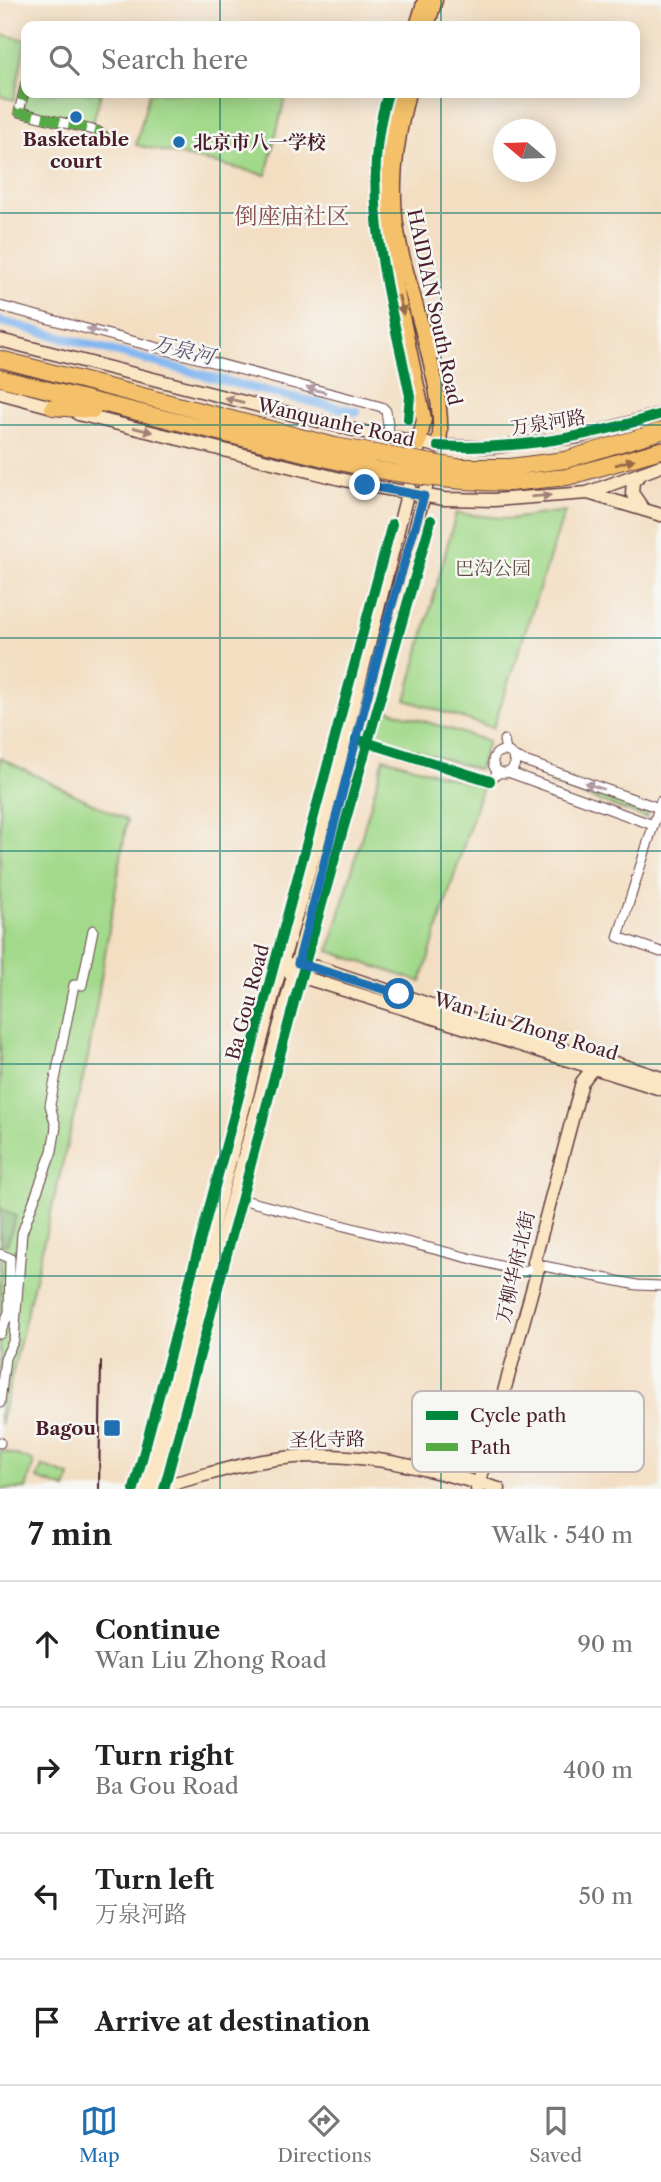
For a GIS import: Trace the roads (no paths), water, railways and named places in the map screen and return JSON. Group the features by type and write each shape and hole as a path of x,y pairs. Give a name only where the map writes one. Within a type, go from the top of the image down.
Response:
{"highway":[{"path":"0,350 44,370"},
{"path":"0,359 44,370"},
{"name":"Wanquanhe Road","path":"44,370 333,453"},
{"path":"0,378 128,412"},
{"path":"53,407 128,412"},
{"name":"Wanquanhe Road","path":"128,412 333,453 510,475 567,477 661,450"},
{"name":"Wanquanhe Road","path":"510,475 661,432"}],"main road":[{"path":"419,21 425,0"},
{"path":"429,21 435,0"},
{"name":"HAIDIAN South Road","path":"396,98 385,162 383,209 391,264 424,419 419,444"},
{"name":"HAIDIAN South Road","path":"407,98 395,162 393,203 400,249 416,306 439,413 442,432 438,446"}],"street":[{"path":"22,98 19,112 97,131 109,139"},
{"path":"0,306 382,407 386,411 390,438"},
{"path":"0,340 419,444"},
{"path":"0,393 340,479 424,496 494,500 587,493 661,466"},
{"name":"万泉河路","path":"419,444 490,447 578,437 661,414"},
{"path":"340,479 354,430"},
{"name":"Ba Gou Road","path":"151,1489 281,967 331,794 419,444"},
{"name":"Ba Gou Road","path":"151,1489 298,963 356,739 438,446"},
{"path":"365,485 381,465 431,473 478,475 490,447"},
{"path":"490,447 494,500"},
{"path":"641,474 633,481 632,492 645,510"},
{"path":"587,493 661,515"},
{"path":"356,739 490,781 514,765 504,740"},
{"path":"653,825 504,772 493,761 497,754 510,754 550,770 660,805 618,936 661,952"},
{"path":"544,785 550,770"},
{"path":"0,1403 5,1358 15,1340 22,1233 52,1151 57,1127 50,1105 74,985 82,985 93,930"},
{"path":"281,967 298,963"},
{"name":"Wan Liu Zhong Road","path":"298,963 574,1053 661,1089"},
{"name":"Wan Liu Zhong Road","path":"281,967 294,977 661,1078"},
{"name":"万柳华府北街","path":"504,1391 539,1265 534,1262 582,1082 595,1062"},
{"path":"232,1198 523,1272 539,1265 637,1285 661,1286"},
{"path":"0,1254 10,1258 9,1312 0,1334"},
{"name":"圣化寺路","path":"151,1489 262,1461 340,1454 412,1464"},
{"name":"圣化寺路","path":"441,1472 478,1486 499,1489"}],"waterway":[{"name":"万泉河","path":"0,321 248,387 357,412"}],"tram line":[{"path":"99,1489 101,1361"}],"place":[{"name":"Basketable court","path":"76,117"},
{"name":"北京市八一学校","path":"179,142"},
{"name":"Bagou","path":"112,1428"}],"district":[{"name":"倒座庙社区","path":"292,216"}],"park label":[{"name":"巴沟公园","path":"493,568"}]}
